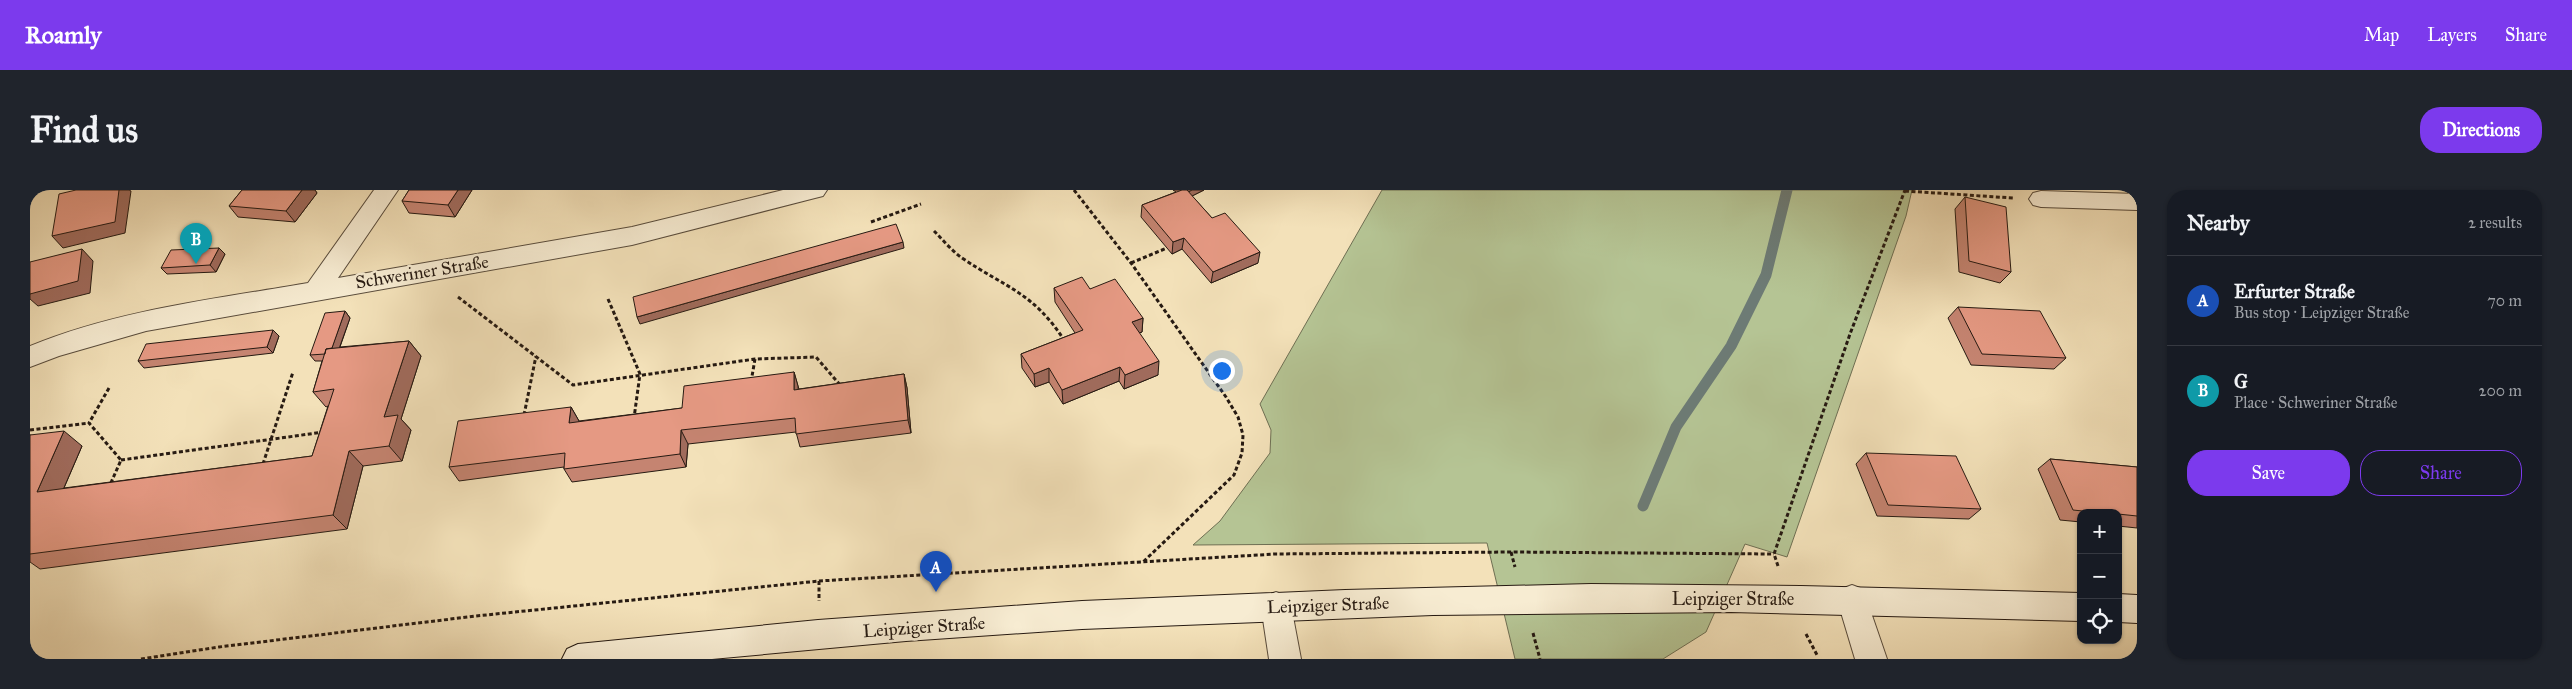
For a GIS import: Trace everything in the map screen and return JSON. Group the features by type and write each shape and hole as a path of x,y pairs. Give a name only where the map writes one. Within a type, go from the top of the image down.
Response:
{"main road":[{"path":"317,289 386,190"},
{"name":"Schweriner Straße","path":"30,357 52,348 146,321 317,289 632,236 815,190"},
{"path":"2041,199 2137,202"},
{"name":"Leipziger Straße","path":"578,659 745,650 936,625 1276,606 1523,599 1852,599 2077,607"},
{"path":"1852,599 1871,659"},
{"path":"1276,606 1285,659"},
{"path":"2122,608 2137,609"}],"path":[{"path":"1074,190 1131,262 1226,396 1239,417 1245,439 1243,457 1234,475 1142,563"},
{"path":"141,659 219,647 476,616 819,581 1275,554 1511,552 1774,554 1850,334 1905,191 2041,199"},
{"path":"871,222 921,204"},
{"path":"934,231 960,257 1028,297 1052,321 1066,342"},
{"path":"1131,262 1167,248"},
{"path":"458,265 451,291 573,385 755,359 816,357 844,390"},
{"path":"608,299 640,374 634,420"},
{"path":"523,419 536,356"},
{"path":"751,384 755,359"},
{"path":"261,472 293,372"},
{"path":"90,423 110,388"},
{"path":"90,423 121,460"},
{"path":"30,430 90,423"},
{"path":"121,460 330,432"},
{"path":"107,491 121,460"}],"green space":[{"path":"1382,190 1912,190 1906,216 1787,557 1745,544 1706,632 1663,659 1515,659 1487,543 1193,545 1220,521 1270,453 1271,430 1260,404"}],"building":[{"path":"76,190 119,190 115,222 52,236 59,194"},
{"path":"242,190 302,190 286,211 229,206"},
{"path":"409,190 458,190 448,205 402,201"},
{"path":"1182,190 1187,190 1212,218 1225,213 1260,252 1213,272 1184,238 1173,242 1142,205"},
{"path":"1965,197 2006,207 2011,272 1969,261"},
{"path":"896,224 903,242 637,317 633,297"},
{"path":"219,248 210,265 161,268 171,250"},
{"path":"82,249 78,281 30,294 30,262"},
{"path":"1082,277 1090,289 1115,279 1143,318 1132,322 1159,361 1125,375 1120,367 1062,390 1049,368 1034,374 1021,354 1083,330 1054,288"},
{"path":"1958,307 2040,311 2066,358 1982,354"},
{"path":"345,311 332,348 326,349 325,354 310,355 325,313"},
{"path":"273,330 267,347 138,361 146,344"},
{"path":"409,341 384,417 398,415 389,446 349,451 333,515 30,554 30,435 64,431 37,492 312,456 334,389 313,392 326,349"},
{"path":"794,372 794,390 904,374 908,420 796,434 795,418 681,430 680,454 564,469 565,453 449,467 458,421 571,407 569,423 682,408 684,386"},
{"path":"1866,453 1956,456 1981,509 1888,505"},
{"path":"2050,459 2137,467 2137,516 2122,514 2122,509 2073,510"}],"waterway":[{"path":"1643,506 1676,427 1731,346 1766,275 1787,190"}],"place":[{"name":"G","path":"196,264"},
{"name":"Erfurter Straße","path":"936,592"}]}
